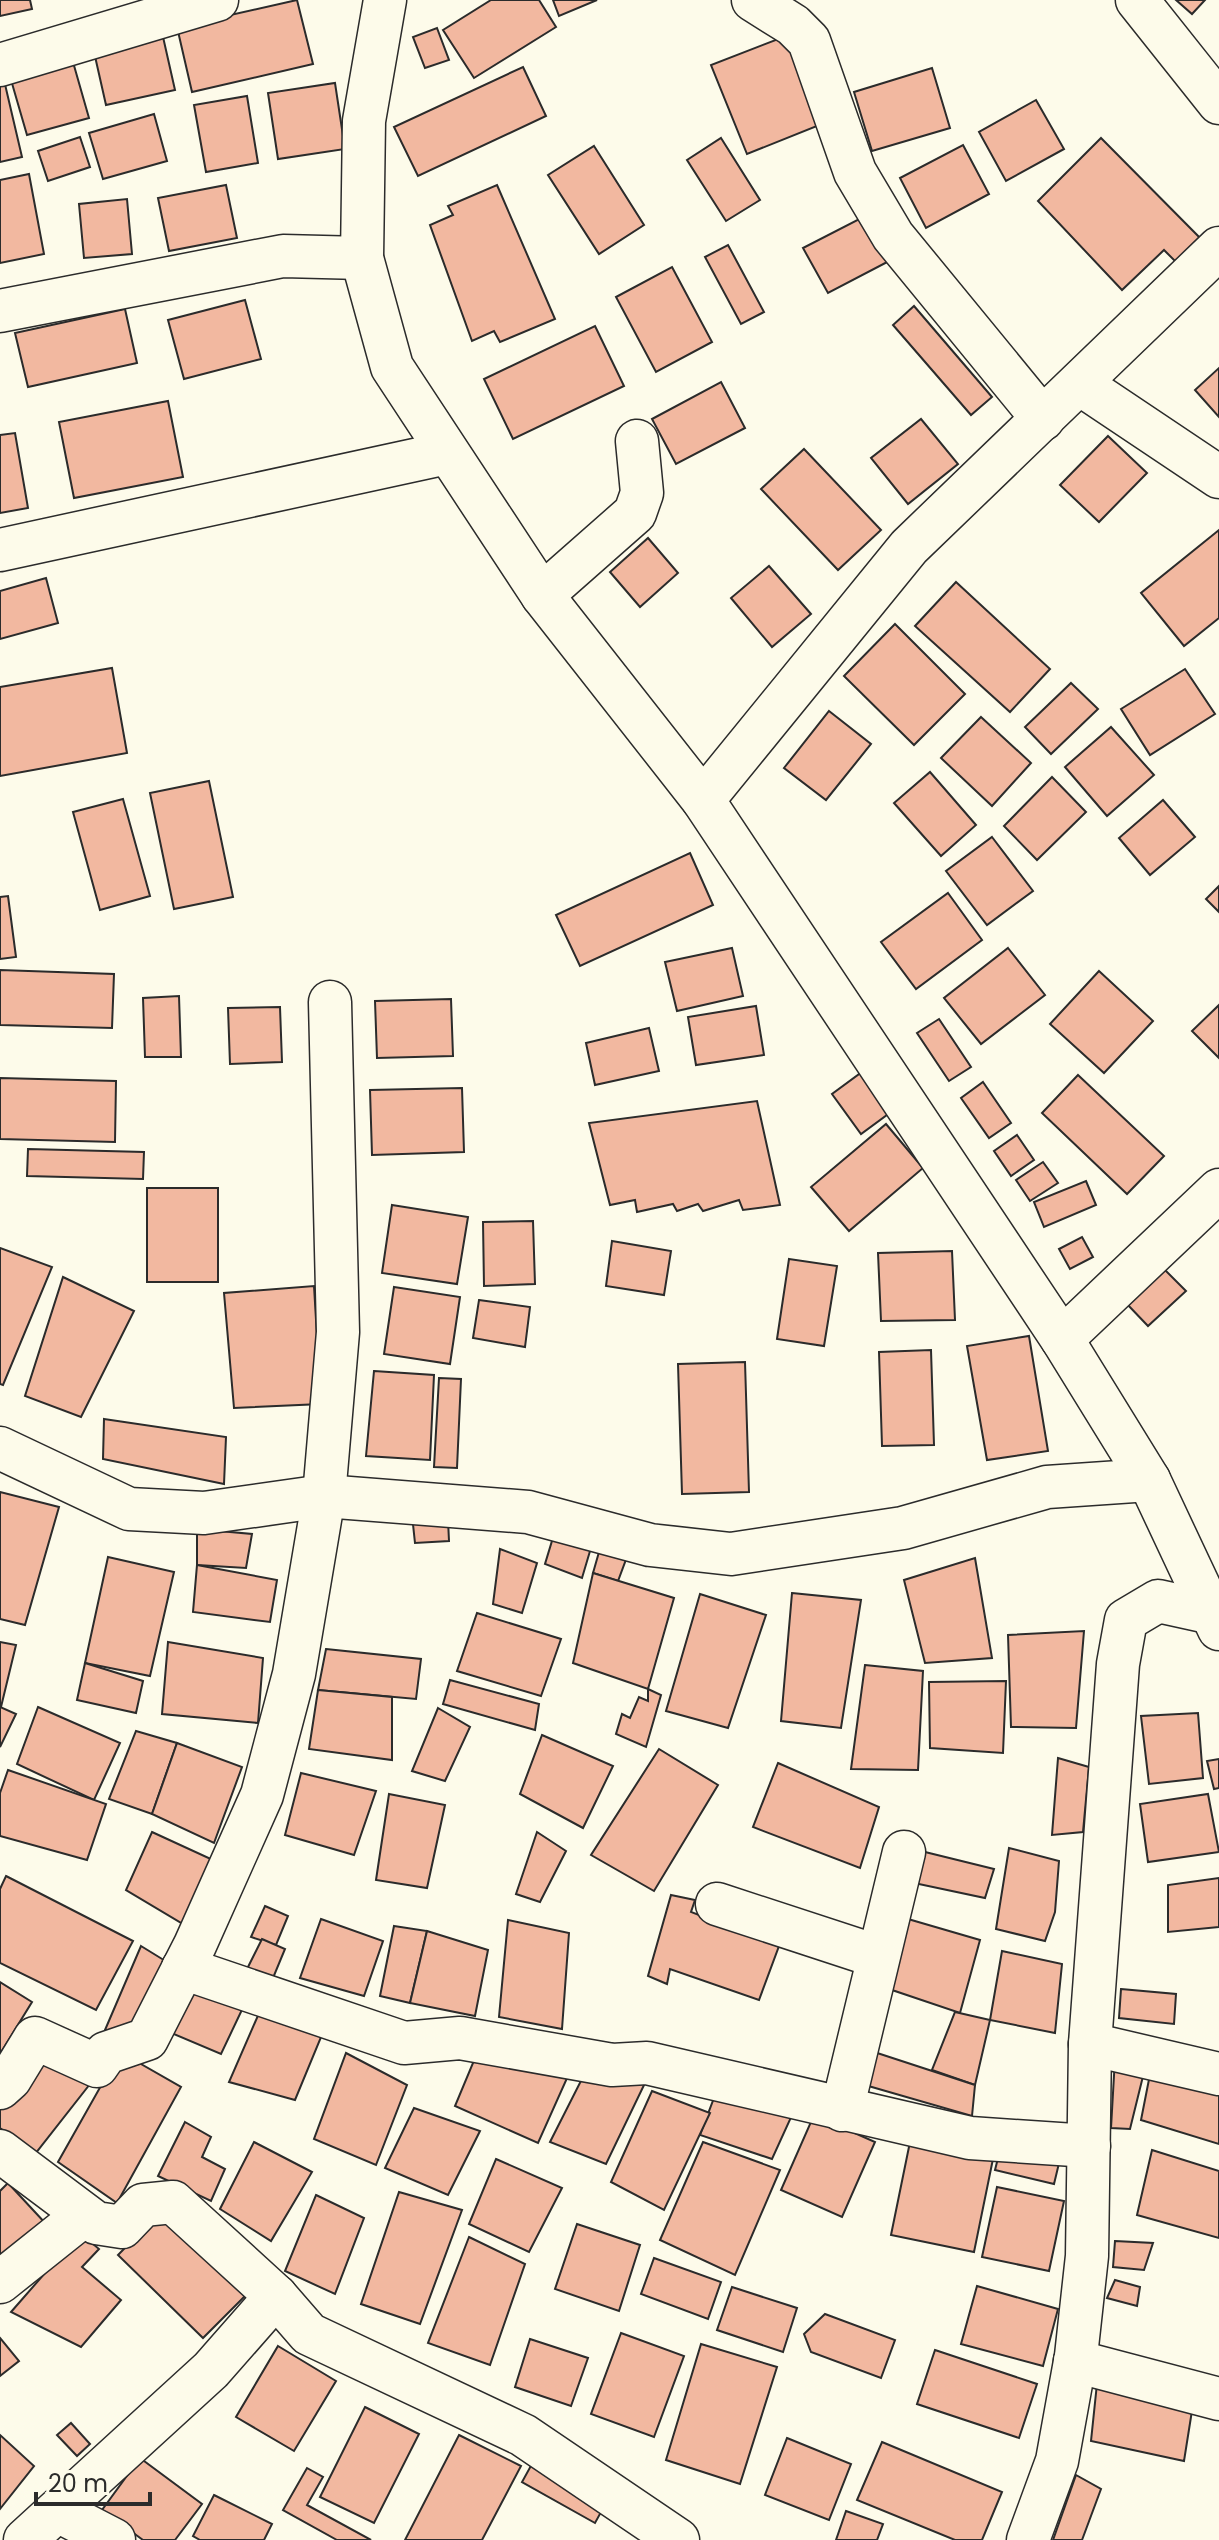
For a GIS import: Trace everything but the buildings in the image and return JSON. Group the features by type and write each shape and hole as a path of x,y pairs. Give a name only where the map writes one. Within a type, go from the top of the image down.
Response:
{"street":[{"path":"0,65 217,0"},
{"path":"385,0 364,121 362,258 392,367 542,595 703,800 1062,1339 1149,1480 1214,1620"},
{"path":"753,0 793,25 809,41 855,172 893,236 1043,419"},
{"path":"1137,0 1219,103"},
{"path":"703,800 909,547 1219,248"},
{"path":"0,311 283,256 362,258"},
{"path":"1080,384 1219,477"},
{"path":"542,595 635,513 642,493 637,441"},
{"path":"0,550 447,453"},
{"path":"0,2088 10,2079 35,2038 97,2066 106,2053 147,2039 262,1795 294,1674 324,1496 338,1332 330,1002"},
{"path":"1062,1339 1219,1190"},
{"path":"0,1448 129,1509 204,1513 324,1496 528,1512 650,1545 731,1554 903,1528 1047,1487 1149,1480"},
{"path":"1028,2540 1057,2461 1075,2361 1087,2256 1090,2044 1118,1664 1126,1620 1158,1601 1214,1620"},
{"path":"842,2110 876,1956 904,1852"},
{"path":"717,1904 876,1956"},
{"path":"183,1968 404,2043 460,2038 612,2065 647,2063 970,2138 1089,2146"},
{"path":"1090,2044 1219,2074"},
{"path":"0,2151 96,2223 122,2227 143,2205 173,2202 276,2296 309,2334 523,2435 678,2540"},
{"path":"0,2282 84,2215"},
{"path":"25,2540 211,2370 276,2296"},
{"path":"1075,2361 1219,2399"},
{"path":"58,2511 95,2527 114,2540"}]}
